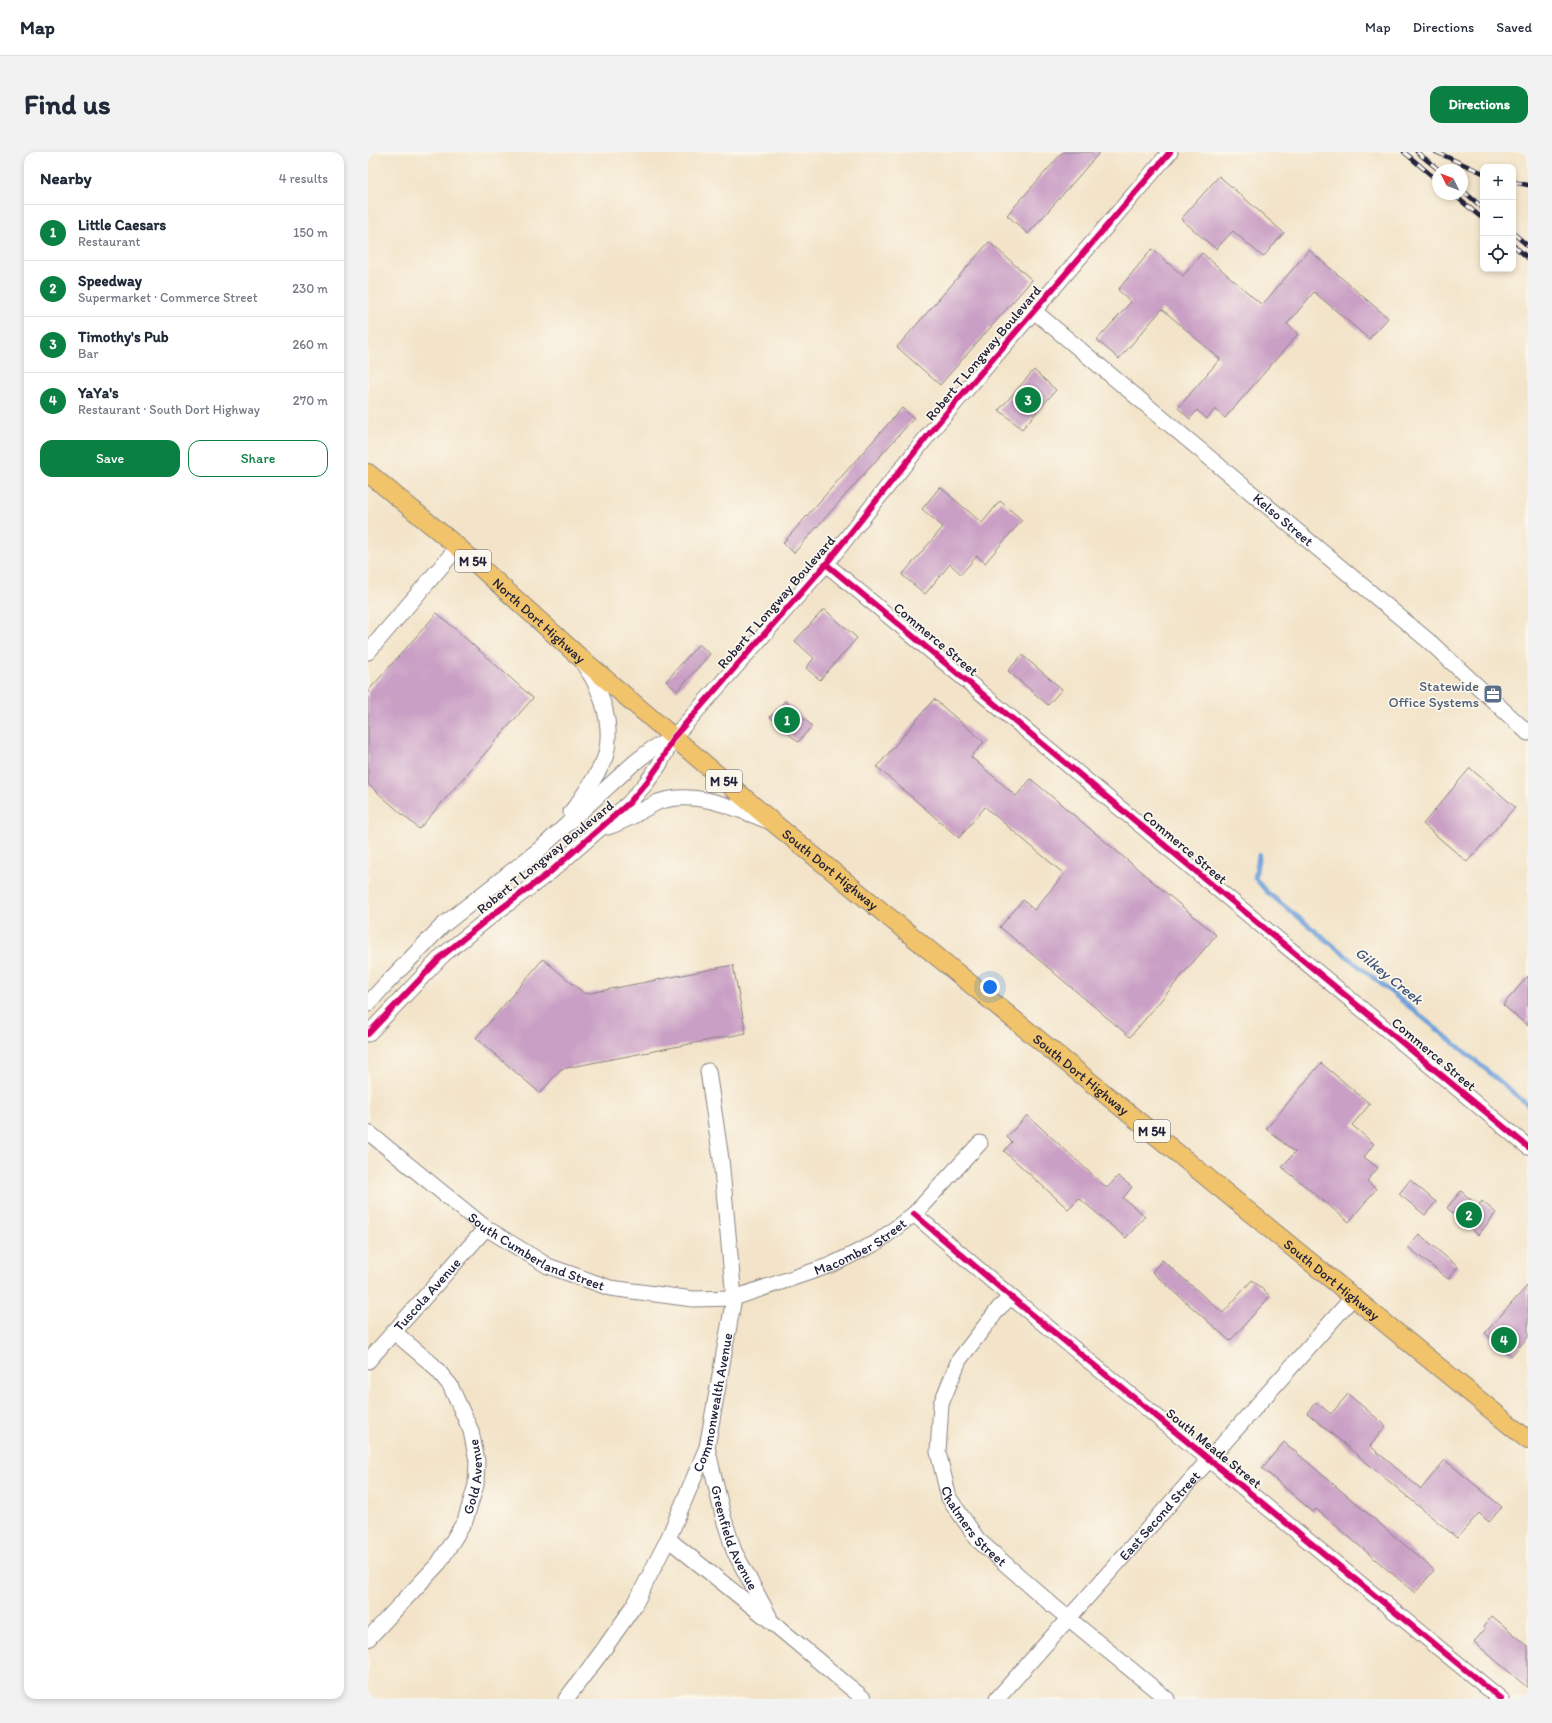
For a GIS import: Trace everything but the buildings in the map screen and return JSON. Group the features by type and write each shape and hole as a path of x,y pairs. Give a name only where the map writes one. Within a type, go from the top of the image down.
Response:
{"main road":[{"name":"North Dort Highway","path":"368,473 458,547 575,653 673,738"},
{"name":"South Dort Highway","path":"673,738 775,824 1354,1296 1528,1440"}],"street":[{"name":"Robert T Longway Boulevard","path":"368,1034 374,1019 443,955 494,914 549,873 598,832 629,803 648,782 673,738 826,564 938,424 1170,152"},
{"name":"Kelso Street","path":"1034,311 1432,643 1528,733"},
{"path":"368,652 458,547"},
{"name":"Commerce Street","path":"826,564 1528,1147"},
{"path":"540,849 573,810 606,756 608,724 604,710 593,677 575,653"},
{"name":"Robert T Longway Boulevard","path":"368,1004 382,987 442,926 540,849 634,763 652,749 673,738"},
{"path":"598,832 628,819 658,802 679,798 698,798 729,806 775,824"},
{"name":"Commonwealth Avenue","path":"566,1699 634,1606 668,1540 707,1448 734,1298 721,1159 708,1071"},
{"name":"South Cumberland Street","path":"368,1132 486,1228 548,1266 610,1288 693,1299 734,1298"},
{"name":"Macomber Street","path":"734,1298 830,1265 876,1243 914,1214 980,1143"},
{"name":"South Meade Street","path":"914,1214 1011,1297 1501,1699"},
{"name":"Tuscola Avenue","path":"368,1361 486,1228"},
{"name":"East Second Street","path":"997,1699 1354,1296"},
{"name":"Chalmers Street","path":"1011,1297 999,1308 959,1360 941,1404 938,1452 949,1498 978,1540 1068,1618 1167,1699"},
{"name":"Gold Avenue","path":"368,1639 439,1563 465,1521 476,1485 477,1461 471,1431 450,1385 433,1365 394,1332"},
{"name":"Greenfield Avenue","path":"707,1448 723,1516 734,1551 774,1623"},
{"name":"Greenfield Avenue","path":"668,1540 774,1623 864,1699"}],"waterway":[{"name":"Gilkey Creek","path":"1259,855 1255,878 1267,892 1459,1047 1528,1105"}],"railway":[{"path":"1404,152 1432,176"},
{"path":"1417,152 1432,164"},
{"path":"1436,152 1480,172"},
{"path":"1516,183 1528,185"},
{"path":"1468,195 1480,205"},
{"path":"1460,200 1480,216"},
{"path":"1516,236 1528,246"},
{"path":"1516,248 1528,258"}],"cycle path":[{"path":"368,1034 443,955 494,914 549,873 629,803 659,765 673,738 826,564 937,424 1170,152"},
{"path":"826,564 1528,1147"},
{"path":"914,1214 1011,1297 1501,1699"}],"place":[{"name":"Timothy's Pub","path":"1028,400"},
{"name":"Statewide Office Systems","path":"1493,694"},
{"name":"Little Caesars","path":"787,720"},
{"name":"Speedway","path":"1469,1215"},
{"name":"YaYa's","path":"1504,1340"}]}
